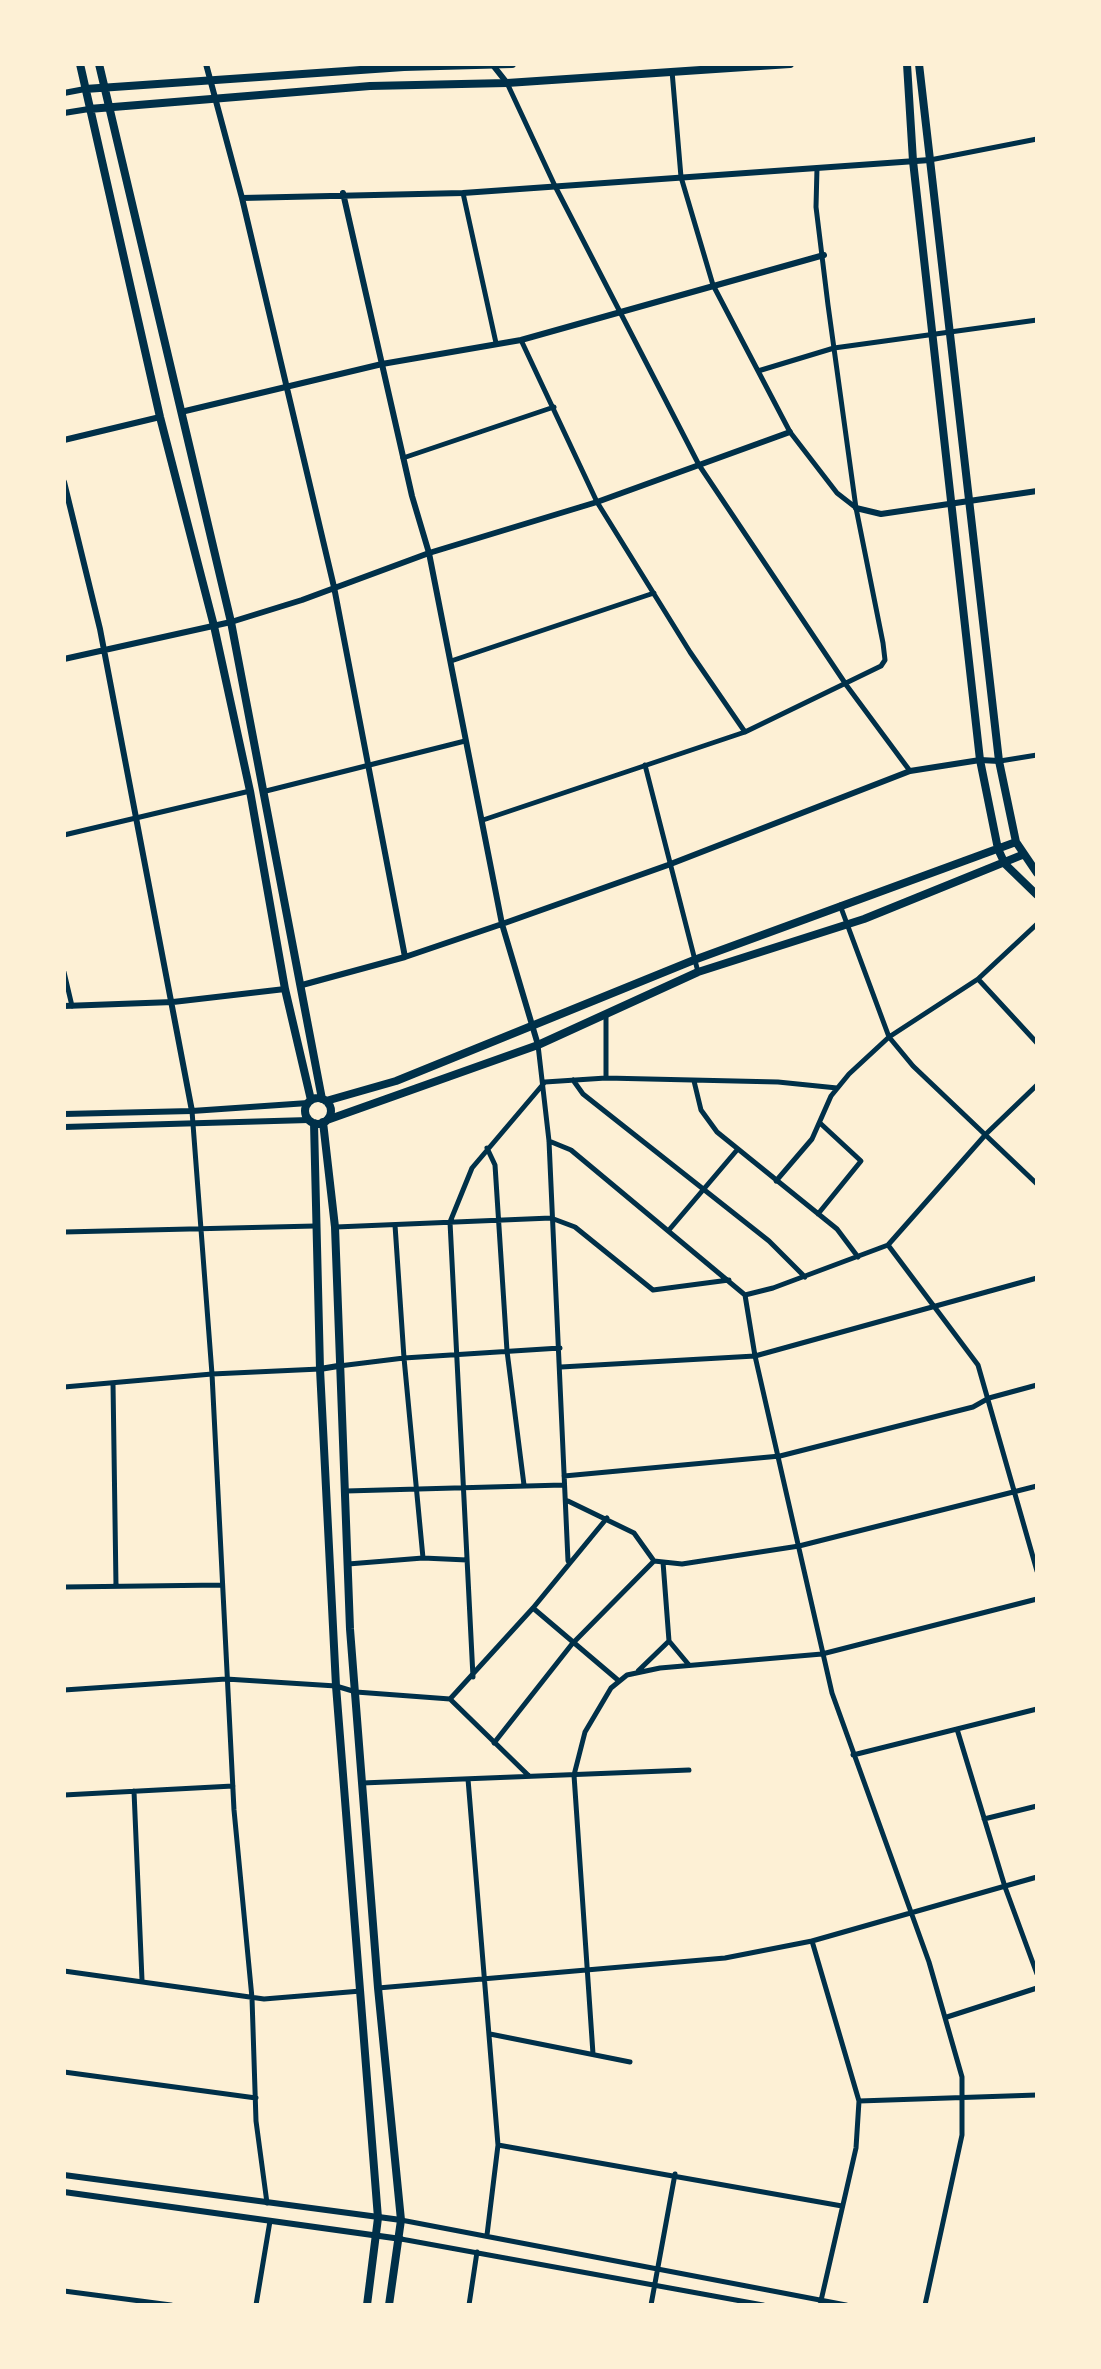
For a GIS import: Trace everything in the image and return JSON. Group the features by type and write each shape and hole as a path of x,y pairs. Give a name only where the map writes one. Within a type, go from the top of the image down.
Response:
{"main road":[{"path":"80,64 160,417 214,626 250,791 285,989 309,1102 305,1114 318,1121 538,1045 698,972 848,924 1022,855"},
{"path":"99,64 231,622 324,1100 331,1110 318,1121 315,1226 336,1686 378,2218 367,2305"},
{"path":"85,89 209,79 512,64"},
{"path":"89,109 370,86 507,83 790,64"},
{"path":"907,64 913,161 980,760 998,849 1005,864 1037,895"},
{"path":"919,64 999,761 1016,842 1037,873"},
{"path":"309,1102 396,1081 694,960 1016,842"},
{"path":"318,1121 335,1227 347,1564 378,1988 401,2220 401,2239 389,2305"}],"street":[{"path":"206,64 242,198 284,387 334,587 405,957"},
{"path":"492,64 507,83 555,186 699,465 847,686 910,771"},
{"path":"672,71 681,177 713,285 790,432 837,493 856,508 881,514 1037,491"},
{"path":"64,93 85,89"},
{"path":"64,113 89,109"},
{"path":"242,198 343,193 463,193 930,160 1037,139"},
{"path":"483,820 745,732 847,686 881,666 885,660 856,508 816,207 817,167"},
{"path":"343,193 403,458 429,553 502,924 533,1025 545,1082 561,1367 563,1485 568,1501 568,1561"},
{"path":"463,193 496,343"},
{"path":"181,412 382,364 521,340 824,255"},
{"path":"758,371 834,348 1037,320"},
{"path":"521,340 597,502 745,732"},
{"path":"403,458 554,407"},
{"path":"64,440 160,417"},
{"path":"64,659 231,622 429,553 597,502 790,432"},
{"path":"64,482 100,629 194,1124 212,1374 233,1786 252,1998 256,2098 267,2203"},
{"path":"451,661 654,593"},
{"path":"266,791 368,768 465,741"},
{"path":"302,985 405,957 502,924 668,865 910,771 1037,755"},
{"path":"645,765 668,865 698,972"},
{"path":"64,835 250,791"},
{"path":"840,905 889,1037 913,1066 987,1133 1037,1184"},
{"path":"776,1181 820,1123 837,1088 889,1037 978,979 1037,924"},
{"path":"64,972 68,1006 173,1002 285,989"},
{"path":"978,979 1037,1043"},
{"path":"606,1014 606,1078"},
{"path":"473,1677 461,1488 450,1222 466,1180 487,1148 545,1082 606,1078 778,1082 837,1088"},
{"path":"573,1080 583,1094 788,1257 805,1277"},
{"path":"694,1081 696,1097 708,1121 737,1150 844,1236 858,1257"},
{"path":"745,1295 805,1277 888,1245 987,1133 1037,1085"},
{"path":"64,1114 192,1111 309,1102"},
{"path":"64,1127 318,1121"},
{"path":"818,1214 861,1161 820,1123"},
{"path":"549,1141 571,1150 745,1295 755,1356 780,1456 822,1654 853,1755 947,2017 964,2096 962,2135 925,2305"},
{"path":"487,1148 495,1165 507,1351 524,1485"},
{"path":"669,1230 737,1150"},
{"path":"335,1227 551,1218 575,1227 653,1290 729,1280"},
{"path":"395,1225 423,1558"},
{"path":"64,1232 315,1226"},
{"path":"888,1245 972,1354 989,1398 1037,1571"},
{"path":"561,1367 755,1356 1037,1278"},
{"path":"64,1387 560,1348"},
{"path":"113,1383 116,1586"},
{"path":"564,1476 780,1456 973,1407 989,1398 1037,1385"},
{"path":"346,1491 563,1485"},
{"path":"568,1501 634,1533 654,1561 682,1564 799,1546 1037,1486"},
{"path":"450,1699 533,1608 568,1561 607,1518"},
{"path":"347,1564 423,1558 467,1560"},
{"path":"494,1743 572,1644 654,1561"},
{"path":"663,1562 669,1641 689,1666"},
{"path":"64,1587 222,1585"},
{"path":"593,2054 574,1775 585,1732 611,1688 636,1673 822,1654 1037,1599"},
{"path":"533,1608 619,1681"},
{"path":"636,1673 669,1641"},
{"path":"64,1690 226,1679 336,1686 356,1692 450,1699 529,1776"},
{"path":"853,1755 1037,1709"},
{"path":"957,1729 1005,1887 1037,1974"},
{"path":"362,1783 689,1770"},
{"path":"468,1779 498,2145 487,2235"},
{"path":"64,1795 233,1786"},
{"path":"134,1791 142,1980"},
{"path":"984,1819 1037,1806"},
{"path":"378,1988 725,1958 812,1941 1037,1877"},
{"path":"812,1941 859,2101 858,2137 820,2302"},
{"path":"64,1971 252,1998 361,1991"},
{"path":"947,2017 1037,1988"},
{"path":"490,2034 630,2062"},
{"path":"64,2072 256,2098"},
{"path":"859,2101 1037,2095"},
{"path":"498,2145 842,2206"},
{"path":"651,2305 675,2174"},
{"path":"64,2175 401,2220 846,2305"},
{"path":"64,2192 377,2235 763,2305"},
{"path":"256,2305 270,2221"},
{"path":"469,2305 477,2252"},
{"path":"64,2291 171,2305"}]}
